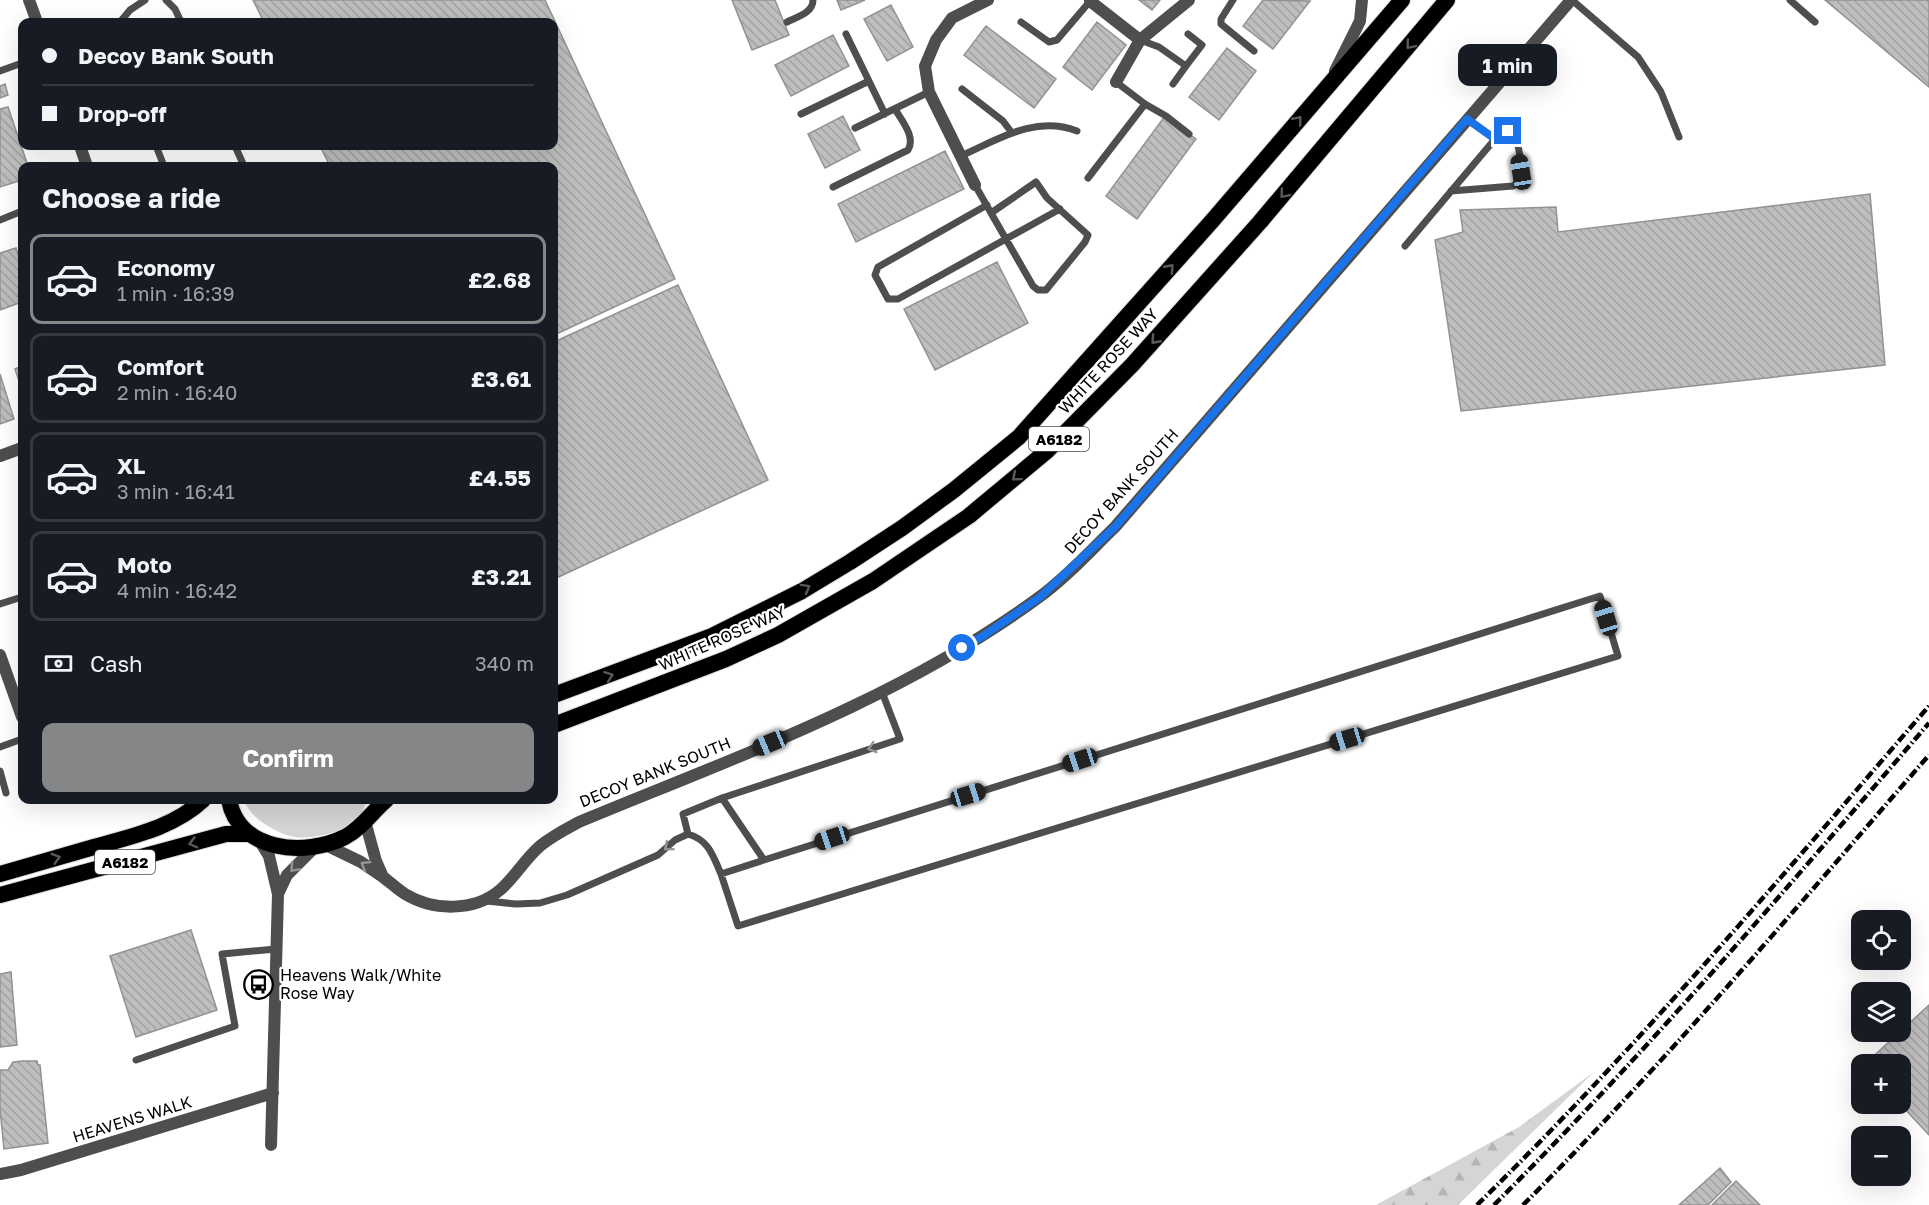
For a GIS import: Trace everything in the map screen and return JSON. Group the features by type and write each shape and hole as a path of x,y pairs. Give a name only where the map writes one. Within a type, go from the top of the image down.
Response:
{"highway":[{"name":"WHITE ROSE WAY","path":"558,694 712,636 792,596 850,562 954,490 1019,437 1212,221 1402,0"},
{"name":"WHITE ROSE WAY","path":"558,723 726,659 778,635 873,581 969,516 1048,450 1132,365 1260,222 1448,0"},
{"name":"A6182","path":"0,874 167,824 198,804"},
{"path":"231,804 237,818 254,836 291,849 321,846 346,836 377,807"},
{"name":"A6182","path":"0,896 226,834 254,836"}],"street":[{"path":"30,0 36,18"},
{"path":"975,185 929,92 925,66 936,40 952,18 988,0"},
{"path":"1116,82 1140,40 1189,0"},
{"path":"1328,85 1360,21 1362,0"},
{"name":"DECOY BANK SOUTH","path":"485,901 509,881 538,848 553,836 579,822 812,725 882,692 983,636 1040,597 1115,527 1572,0"},
{"path":"1090,1 1140,40"},
{"path":"0,456 18,449"},
{"path":"0,657 18,706"},
{"path":"377,807 376,861 383,877"},
{"path":"254,836 269,856 278,894 271,1145"},
{"path":"278,894 287,875 321,846 361,862 406,894 424,902 443,906 472,906 485,901"},
{"name":"HEAVENS WALK","path":"0,1174 21,1170 273,1094"}],"lane":[{"path":"123,18 130,10 145,0"},
{"path":"166,0 175,9 179,18"},
{"path":"787,22 810,10 813,0"},
{"path":"1233,0 1221,24 1254,51"},
{"path":"1572,0 1638,57 1661,92 1679,137"},
{"path":"1790,0 1815,22"},
{"path":"1021,22 1049,42 1054,42 1090,1"},
{"path":"846,34 885,114"},
{"path":"1173,84 1202,45 1188,34"},
{"path":"1140,40 1159,47 1186,66"},
{"path":"0,71 18,64"},
{"path":"801,114 869,81"},
{"path":"1116,82 1189,134"},
{"path":"962,89 1003,121 1012,133"},
{"path":"855,128 929,92"},
{"path":"1088,177 1144,104"},
{"path":"833,187 908,150 911,138 895,109"},
{"path":"1467,119 1495,139"},
{"path":"961,156 1027,127 1068,128 1077,131"},
{"path":"1405,246 1451,191 1495,139 1505,131 1515,135 1521,172 1520,181 1517,184 1451,191"},
{"path":"975,185 1006,240 1033,286 1038,290 1046,290 1085,242 1088,235 1047,198 1036,182 991,213"},
{"path":"987,205 878,267 875,275 884,295 888,299 898,299 1060,209"},
{"path":"0,220 18,213"},
{"path":"485,901 516,904 540,903 567,895 658,855 675,840 688,834 699,837 712,852 738,926 1618,656 1599,596 721,874"},
{"path":"0,604 18,598"},
{"path":"688,834 683,814 722,798 900,739 882,692"},
{"path":"0,747 18,740"},
{"path":"0,771 6,793"},
{"path":"722,798 764,860"},
{"path":"136,1060 235,1026 222,954 276,949"}],"green space":[{"path":"246,804 365,804 357,818 348,825 338,831 315,837 294,837 271,828 257,819"},
{"path":"1594,1072 1458,1205 1376,1205 1519,1127"}],"building":[{"path":"253,0 545,0 553,18 262,18"},
{"path":"732,0 775,0 789,35 752,50"},
{"path":"837,0 865,0 841,10"},
{"path":"1139,0 1160,0 1152,10"},
{"path":"1263,0 1310,1 1273,49 1243,26"},
{"path":"1825,0 1929,0 1929,87"},
{"path":"891,5 913,47 887,61 864,19"},
{"path":"1097,22 1126,45 1092,90 1063,67"},
{"path":"986,26 1056,79 1034,108 964,55"},
{"path":"558,28 675,279 558,333 558,162 328,162 322,150 558,150"},
{"path":"833,35 849,66 791,96 775,65"},
{"path":"1227,48 1256,71 1219,120 1189,97"},
{"path":"5,84 8,95 0,98 0,86"},
{"path":"8,107 18,136 18,150 23,150 27,162 18,162 18,181 0,187 0,109"},
{"path":"843,116 860,150 825,168 808,134"},
{"path":"1165,116 1196,139 1137,219 1106,196"},
{"path":"945,151 964,189 856,242 838,204"},
{"path":"1870,194 1885,365 1461,411 1435,240 1463,232 1460,210 1556,207 1558,232"},
{"path":"16,248 18,303 0,310 0,253"},
{"path":"997,262 1028,323 935,370 904,309"},
{"path":"678,285 768,480 558,577 558,340"},
{"path":"0,374 14,419 0,424"},
{"path":"191,930 217,1010 136,1037 110,956"},
{"path":"11,972 17,1045 0,1047 0,974"},
{"path":"1929,1005 1929,1135 1909,1114 1911,1054 1876,1054 1889,1042 1911,1042 1911,1022"},
{"path":"37,1061 40,1065 48,1143 4,1149 0,1109 0,1070 8,1070 13,1062"},
{"path":"1720,1168 1731,1182 1708,1205 1679,1205"},
{"path":"1736,1181 1760,1205 1712,1205"}],"railway":[{"path":"1477,1205 1652,1023 1929,706"},
{"path":"1494,1205 1662,1028 1929,723"},
{"path":"1523,1205 1679,1040 1929,755"}],"place":[{"name":"Heavens Walk/White Rose Way","path":"259,984"}],"route":[{"path":"962,648 1040,597 1115,527 1467,119 1495,139 1502,132 1508,131"}]}
